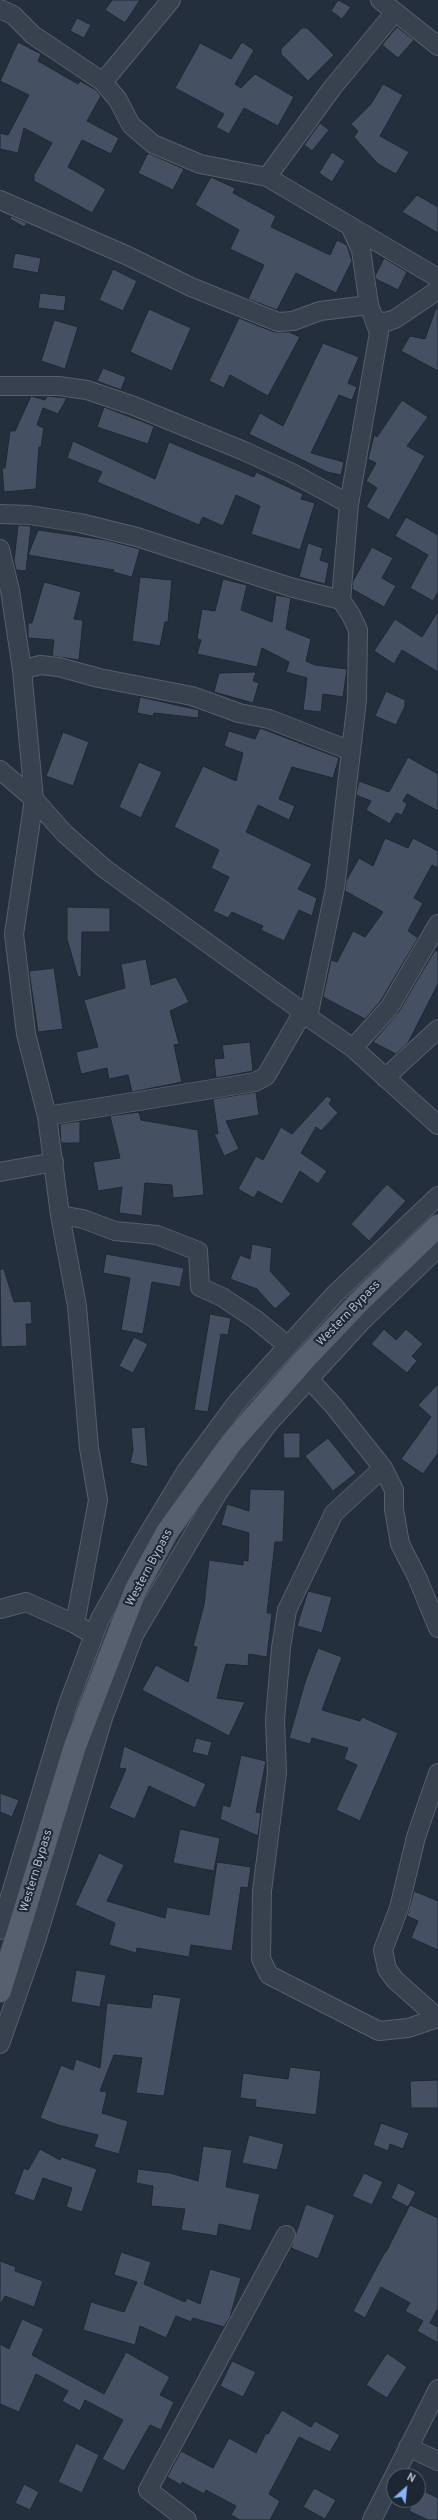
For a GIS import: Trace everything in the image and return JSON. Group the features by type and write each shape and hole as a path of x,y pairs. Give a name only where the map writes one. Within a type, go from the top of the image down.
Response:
{"main road":[{"name":"Western Bypass","path":"0,1991 75,1746 136,1589 168,1532 232,1442 361,1300 438,1226"}],"street":[{"path":"103,82 171,0"},
{"path":"380,0 438,46"},
{"path":"0,9 8,11 33,35 103,82 118,100 131,125 153,144 200,164 267,177 351,228 368,246 438,278"},
{"path":"267,177 333,87 395,12"},
{"path":"0,200 128,256 191,287 278,322 292,321 320,311 373,313 386,322 395,319 438,290"},
{"path":"47,1116 255,1082 266,1076 306,1014 335,888 357,700 358,630 351,615 341,600 349,504 379,333 373,313 368,246"},
{"path":"0,386 59,386 87,390 134,406 244,451 292,472 349,504"},
{"path":"0,514 30,515 80,523 137,537 200,559 341,600"},
{"path":"0,549 10,590 22,670 34,799 14,934 26,1034 47,1116 60,1215 77,1306 89,1448 98,1500 75,1624"},
{"path":"22,670 40,665 192,696 239,713 269,719 351,751"},
{"path":"0,770 34,799 64,833 127,887 181,923 236,965 353,1048 438,1125"},
{"path":"353,1048 389,1008 438,924"},
{"path":"385,1078 438,1029"},
{"path":"0,1172 54,1162"},
{"path":"0,1930 67,1707 100,1619 187,1470 238,1401 335,1294 438,1196"},
{"path":"60,1215 83,1219 115,1231 157,1235 198,1251 200,1287 222,1297 255,1319 288,1346"},
{"path":"0,2044 36,1941 103,1718 134,1635 218,1491 267,1425 362,1321 438,1248"},
{"path":"310,1379 333,1404 383,1468 394,1490 394,1509 400,1544 433,1599 438,1628"},
{"path":"383,1468 334,1513 287,1610 281,1648 275,1720 277,1773 262,1891 261,1959 269,1975 379,2031 408,2028 438,2018"},
{"path":"0,1609 26,1602 75,1624 94,1635"},
{"path":"438,1773 416,1837 399,1908 383,1950 387,1969 395,1980 438,2018"},
{"path":"187,2520 148,2490 286,2235"},
{"path":"372,2520 438,2389"},
{"path":"408,2447 438,2461"}],"building":[{"path":"112,0 140,0 125,23 105,10"},
{"path":"338,0 351,7 342,19 331,11"},
{"path":"77,18 91,25 84,38 70,31"},
{"path":"397,27 414,40 398,58 382,45"},
{"path":"302,28 307,28 334,55 308,81 281,54 281,49"},
{"path":"18,42 41,54 38,61 78,84 80,81 96,90 101,96 87,121 119,138 111,154 82,140 68,167 106,189 92,213 34,181 34,175 52,143 24,128 18,153 0,149 0,133 8,135 29,95 0,81"},
{"path":"242,42 254,50 235,84 241,88 255,74 294,97 278,126 244,108 229,134 216,127 224,114 175,88 200,43 231,59"},
{"path":"383,84 403,95 380,136 409,152 396,174 378,164 354,137 358,131 351,124 371,104"},
{"path":"320,123 329,130 312,151 304,145"},
{"path":"332,152 345,161 332,182 319,173"},
{"path":"148,153 184,169 173,190 138,173"},
{"path":"211,177 235,188 233,193 276,216 271,227 330,255 337,240 347,245 352,261 336,293 296,273 277,310 248,299 264,265 230,249 239,230 195,205"},
{"path":"417,195 438,207 438,233 402,212"},
{"path":"11,216 27,223 24,227 10,219"},
{"path":"15,253 41,258 38,273 12,268"},
{"path":"384,258 407,272 398,290 376,279 375,276"},
{"path":"113,269 137,281 123,311 99,300"},
{"path":"40,293 66,296 64,311 38,308"},
{"path":"436,308 438,309 438,371 401,351 410,336 425,339"},
{"path":"149,309 191,328 172,371 130,352"},
{"path":"239,318 274,332 289,332 300,337 268,396 230,375 224,388 209,381"},
{"path":"54,320 78,327 65,369 41,361"},
{"path":"323,343 359,357 348,383 357,387 352,400 339,395 311,453 344,462 341,475 327,472 249,434 260,413 283,426"},
{"path":"103,368 126,377 121,390 97,381"},
{"path":"31,396 45,400 47,396 67,398 58,414 43,408 37,425 44,428 41,447 39,447 36,489 4,492 2,468 5,468 10,431 15,431"},
{"path":"402,400 428,417 407,446 425,456 389,520 366,507 377,488 366,481 376,463 368,459 374,435 377,437"},
{"path":"104,407 154,426 148,444 97,427"},
{"path":"73,441 155,479 169,442 254,477 256,472 303,494 301,499 315,503 300,550 251,534 260,506 236,495 223,526 203,517 199,525 97,482 102,472 67,458"},
{"path":"406,517 438,535 438,592 433,601 410,588 428,555 395,536"},
{"path":"18,525 31,526 26,571 16,570 14,561"},
{"path":"38,530 106,540 140,549 132,577 113,572 114,570 28,555"},
{"path":"308,543 323,548 320,560 329,563 325,584 299,577"},
{"path":"372,547 393,558 382,578 396,586 384,607 352,589 353,581"},
{"path":"140,577 172,580 168,622 165,622 160,646 132,641"},
{"path":"223,579 247,585 241,610 272,622 276,595 291,598 286,629 311,639 306,661 315,665 347,669 343,697 323,694 321,712 303,710 307,678 286,672 289,662 262,648 257,667 197,654 201,640 197,639 202,609 215,611"},
{"path":"44,582 81,592 74,619 83,620 79,660 52,656 54,640 28,638 28,623 32,623"},
{"path":"438,611 438,672 402,650 394,664 374,651 395,619 422,637"},
{"path":"256,672 253,681 259,683 253,703 214,692 219,673"},
{"path":"386,691 405,700 405,706 396,725 375,716"},
{"path":"140,697 199,710 198,718 154,713 153,716 137,713"},
{"path":"260,728 339,758 333,778 292,767 279,799 295,806 289,820 258,805 246,832 312,864 298,889 317,898 312,916 299,910 284,941 261,930 263,926 232,912 228,918 213,911 229,877 211,868 219,850 174,827 203,766 236,781 243,753 224,746 229,731 255,739"},
{"path":"63,732 89,742 73,786 46,776"},
{"path":"408,757 438,774 438,811 407,794 403,801 407,804 402,815 396,813 390,824 366,810 371,801 356,795 359,781 389,792"},
{"path":"139,762 162,772 141,818 119,807"},
{"path":"385,838 408,848 413,838 438,851 438,868 432,865 414,898 423,903 408,931 418,938 380,1002 365,1019 323,997 331,960 337,962 353,931 365,937 383,912 345,891 346,881 359,858 373,866"},
{"path":"67,907 110,908 110,932 82,932 81,977 78,977 67,939"},
{"path":"435,950 438,952 438,984 408,1043 396,1054 373,1042 398,1013"},
{"path":"146,959 151,985 176,977 189,1002 170,1011 179,1044 174,1045 182,1082 132,1092 128,1075 109,1079 107,1068 81,1074 76,1052 98,1047 84,1000 125,988 121,964"},
{"path":"54,968 63,1029 38,1032 29,971"},
{"path":"250,1042 253,1071 216,1078 214,1059 224,1058 222,1045"},
{"path":"256,1092 259,1115 226,1121 239,1149 224,1156 214,1133 218,1134 213,1099"},
{"path":"327,1096 332,1099 329,1104 338,1113 321,1131 316,1127 301,1153 327,1171 318,1184 300,1171 282,1204 258,1191 254,1198 238,1189 256,1156 263,1160 281,1127 292,1134"},
{"path":"139,1112 141,1120 198,1130 204,1195 173,1198 172,1185 145,1183 142,1216 119,1213 122,1187 98,1191 93,1162 120,1158 110,1116"},
{"path":"80,1121 80,1143 61,1143 60,1124"},
{"path":"387,1184 406,1201 369,1241 351,1224"},
{"path":"252,1244 272,1248 270,1271 291,1294 275,1309 257,1289 230,1279 240,1255 250,1259"},
{"path":"106,1254 184,1268 180,1287 152,1282 143,1334 121,1330 130,1278 103,1273"},
{"path":"0,1269 4,1269 14,1302 31,1301 32,1324 26,1324 27,1346 1,1347"},
{"path":"210,1314 231,1318 228,1335 221,1334 208,1412 194,1410"},
{"path":"384,1329 396,1340 406,1329 423,1344 412,1356 417,1361 407,1373 371,1344"},
{"path":"134,1337 148,1344 133,1373 119,1366"},
{"path":"438,1384 438,1453 423,1474 401,1459 431,1417 418,1405"},
{"path":"145,1427 148,1467 130,1463 133,1450 131,1428"},
{"path":"283,1433 300,1433 300,1458 284,1458"},
{"path":"328,1438 356,1473 333,1491 305,1456"},
{"path":"250,1489 285,1490 283,1542 275,1542 267,1613 272,1613 267,1657 249,1654 248,1666 226,1664 217,1698 245,1702 229,1736 142,1690 156,1665 188,1682 197,1647 193,1646 204,1605 209,1560 243,1565 243,1560 248,1561 249,1533 221,1525 227,1504 249,1511"},
{"path":"308,1591 332,1597 322,1633 297,1626"},
{"path":"318,1648 342,1657 322,1710 360,1721 362,1717 398,1733 360,1821 336,1810 357,1765 344,1759 348,1748 312,1738 310,1744 289,1738 306,1679"},
{"path":"196,1738 212,1742 208,1756 192,1752"},
{"path":"124,1746 206,1784 195,1808 149,1786 135,1819 109,1808 126,1769 119,1768"},
{"path":"241,1755 266,1761 256,1812 261,1813 258,1836 220,1819 223,1805 230,1807"},
{"path":"0,1793 19,1800 12,1817 0,1812"},
{"path":"180,1829 220,1838 214,1871 173,1863"},
{"path":"99,1853 124,1865 107,1901 165,1918 167,1907 209,1915 217,1862 251,1867 248,1888 241,1887 232,1951 191,1945 189,1957 137,1948 136,1953 109,1945 115,1923 75,1905"},
{"path":"414,1891 438,1901 438,1950 411,1938 418,1921 407,1916"},
{"path":"76,1970 106,1975 100,2007 71,2002"},
{"path":"153,1994 181,1998 164,2096 136,2093 142,2058 114,2055 100,2091 107,2092 102,2113 128,2121 119,2154 94,2147 98,2135 58,2125 40,2118 61,2065 73,2070 76,2059 100,2068 107,2003 151,2008"},
{"path":"290,2067 321,2071 316,2115 255,2107 256,2100 240,2098 243,2073 288,2079"},
{"path":"438,2080 438,2108 411,2108 410,2081"},
{"path":"381,2123 409,2133 403,2149 390,2144 388,2151 373,2145"},
{"path":"249,2135 284,2144 277,2170 242,2163"},
{"path":"203,2146 232,2150 226,2187 260,2194 251,2231 219,2224 217,2236 181,2230 185,2209 151,2206 153,2186 136,2183 138,2169 170,2173 198,2181"},
{"path":"40,2149 60,2160 61,2157 97,2169 82,2212 66,2207 72,2188 43,2178 34,2201 14,2194 24,2168 28,2170"},
{"path":"364,2173 383,2182 372,2205 352,2196"},
{"path":"398,2183 416,2192 408,2207 391,2198"},
{"path":"306,2204 335,2215 318,2259 291,2248"},
{"path":"410,2205 438,2218 438,2308 430,2323 438,2327 438,2343 417,2331 423,2321 405,2311 410,2303 381,2287 365,2318 353,2311"},
{"path":"121,2252 151,2262 144,2284 185,2302 187,2298 200,2304 210,2269 241,2278 230,2317 224,2327 193,2318 191,2322 176,2316 166,2338 140,2326 135,2345 83,2330 91,2302 124,2312 137,2282 114,2275"},
{"path":"0,2261 16,2267 15,2271 43,2281 34,2307 5,2296 0,2305"},
{"path":"22,2319 44,2329 32,2355 104,2394 126,2352 170,2377 160,2395 174,2402 161,2430 150,2425 124,2471 102,2459 123,2420 85,2400 80,2411 62,2401 68,2391 36,2374 19,2412 0,2404 0,2344 9,2349"},
{"path":"387,2353 407,2367 387,2398 366,2385"},
{"path":"232,2361 256,2372 243,2397 220,2386"},
{"path":"282,2410 311,2427 315,2421 340,2435 330,2452 299,2437 269,2494 280,2501 270,2520 240,2520 231,2515 236,2506 206,2490 204,2494 182,2482 181,2485 167,2477 181,2451 213,2468 229,2438 256,2453 266,2433 268,2434"},
{"path":"76,2443 99,2455 82,2493 58,2482"},
{"path":"24,2484 39,2492 30,2510 15,2503"},
{"path":"314,2488 336,2500 325,2519 303,2507"},
{"path":"426,2492 438,2498 438,2520 428,2520 409,2511 410,2508 426,2508"}]}
